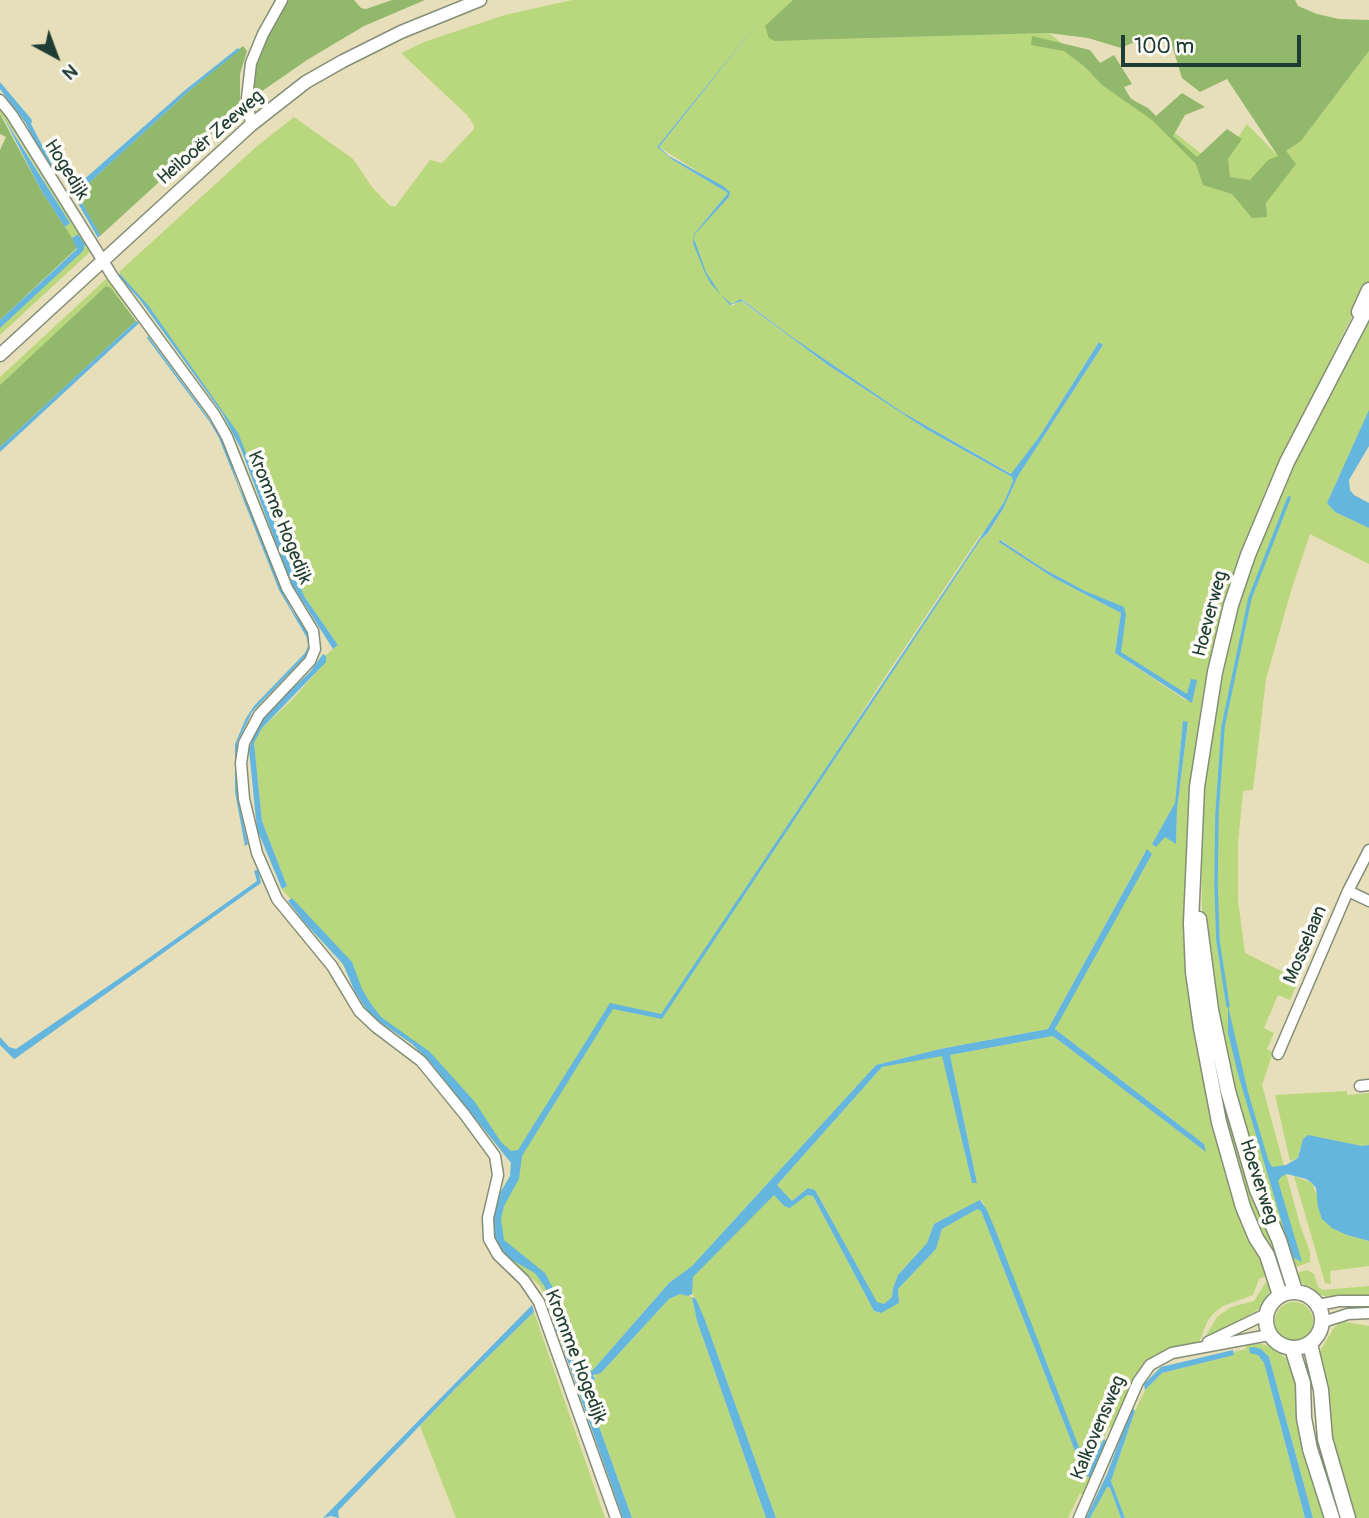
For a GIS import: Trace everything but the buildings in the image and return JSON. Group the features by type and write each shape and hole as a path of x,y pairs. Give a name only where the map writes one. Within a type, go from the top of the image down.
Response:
{"main road":[{"name":"Hoeverweg","path":"1280,1295 1267,1255 1243,1207 1210,1085 1193,972 1191,923 1197,787 1211,691 1228,615 1248,555 1270,499 1369,290"},
{"name":"Hoeverweg","path":"1325,386 1369,304"},
{"name":"Hoeverweg","path":"1193,869 1211,1010 1228,1091 1257,1190 1279,1240 1295,1291"},
{"path":"1295,1291 1304,1293 1318,1305 1322,1322 1316,1338 1310,1344 1292,1348 1283,1346 1269,1335 1266,1314 1273,1300 1295,1291"},
{"path":"1310,1344 1321,1390 1325,1439 1348,1518"},
{"path":"1292,1348 1303,1383 1304,1418 1310,1449 1332,1518"}],"street":[{"path":"251,125 247,98 251,63 262,34 282,0"},
{"name":"Heilooër Zeeweg","path":"0,355 251,125 306,82 442,13 480,0"},
{"name":"Hogedijk","path":"0,100 102,260"},
{"name":"Kromme Hogedijk","path":"102,260 221,426 287,588 315,637 315,649 310,661 259,715 244,743 244,799 257,853 277,900 332,966 359,1011 421,1061 495,1156 498,1175 488,1219 489,1239 498,1255 524,1280 539,1302 616,1518"},
{"name":"Mosselaan","path":"1278,1054 1348,891 1369,850"},
{"path":"1348,891 1369,901"},
{"path":"1318,1305 1339,1301 1369,1301"},
{"path":"1322,1322 1348,1314 1369,1313"},
{"name":"Kalkovensweg","path":"1200,1348 1266,1314"},
{"name":"Kalkovensweg","path":"1079,1518 1145,1370 1167,1354 1269,1335"}],"green space":[{"path":"287,0 354,0 361,8 366,9 392,0 425,0 364,26 307,60 252,98 250,88 265,40"},
{"path":"572,0 793,0 766,26 804,40 1049,33 1218,167 1247,124 1278,156 1301,141 1369,51 1369,282 1265,492 1240,555 1218,628 1203,693 1188,806 1185,890 1193,1010 1269,1275 1259,1279 1253,1295 1223,1306 1214,1313 1208,1320 1199,1342 1166,1350 1144,1365 1133,1382 1115,1425 1109,1428 1087,1469 982,1200 934,1224 927,1243 898,1275 892,1298 884,1304 877,1303 815,1190 808,1188 792,1201 777,1185 882,1067 942,1055 972,1183 977,1183 950,1055 1053,1036 1205,1151 1204,1144 1055,1029 1147,849 1048,1029 940,1049 876,1065 692,1266 669,1283 592,1371 585,1373 578,1368 567,1342 561,1342 540,1286 503,1252 495,1231 510,1184 511,1160 416,1044 369,1013 349,974 332,949 282,889 287,886 262,821 254,743 262,728 293,699 325,662 326,655 338,645 304,596 260,484 232,428 211,395 119,272 256,147 294,117 353,159 372,187 389,205 395,207 430,160 442,163 474,129 467,115 401,53 427,41 505,15","holes":["758,23 659,147 730,192 729,197 694,234 728,193 673,160 657,147","724,297 732,304 742,299 792,337 902,412 1012,474 1039,437 1099,342 1103,345 1018,476 989,533 981,539 792,823 877,689 979,537 990,525 1013,481 1012,477 926,429 828,365 741,301 732,306","1001,540 1044,569 1085,591 1124,608 1120,652 1188,695 1187,701 1115,653 1121,613 1054,578 1000,542","1183,722 1188,723 1177,809 1176,843 1165,837 1152,844 1175,803"]},
{"path":"793,0 1295,0 1298,6 1317,14 1339,19 1369,20 1369,51 1301,141 1286,151 1296,164 1266,203 1267,217 1252,218 1232,194 1203,185 1196,164 1152,120 1102,85 1085,67 1064,51 1031,45 1032,36 1090,50 1100,63 1114,55 1132,84 1124,87 1131,99 1148,108 1156,116 1182,93 1205,107 1185,115 1173,136 1197,157 1227,129 1242,139 1228,159 1230,177 1250,180 1268,160 1278,156 1227,79 1200,92 1182,78 1171,42 1152,34 1121,48 1088,38 1049,33 775,41 769,38 765,26"},
{"path":"243,46 247,51 240,74 240,108 100,236 77,194 190,90"},
{"path":"0,108 91,251 0,335 0,328 85,247 77,234 72,238 65,227 70,223 16,135 0,114"},
{"path":"0,114 41,190 78,247 0,320 0,150 6,137 0,134"},
{"path":"107,278 141,322 137,325 138,321 111,288 106,286 0,385 0,377"},
{"path":"106,286 111,288 136,321 0,447 0,385"},
{"path":"1369,313 1369,411 1327,503 1335,512 1369,528 1369,564 1310,534 1266,679 1253,790 1243,791 1238,844 1238,900 1245,953 1299,980 1290,1000 1278,995 1264,1028 1274,1033 1267,1049 1273,1052 1262,1085 1300,1225 1310,1252 1310,1262 1293,1268 1263,1195 1231,1084 1212,993 1202,908 1201,815 1211,728 1222,668 1252,560 1282,484"},
{"path":"1203,991 1283,1265 1276,1267 1258,1233 1220,1116"},
{"path":"1347,1091 1347,1095 1369,1093 1369,1145 1340,1142 1300,1148 1298,1158 1290,1161 1275,1095"},
{"path":"1294,1176 1312,1183 1318,1198 1318,1207 1347,1235 1369,1241 1369,1266 1330,1271 1331,1284 1325,1283"},
{"path":"774,1194 784,1206 807,1195 813,1196 874,1311 880,1313 899,1303 898,1289 936,1249 942,1229 977,1208 981,1211 1077,1456 1091,1478 1084,1496 1080,1493 1068,1518 776,1518 705,1320 692,1293 692,1277"},
{"path":"1307,1270 1314,1274 1318,1287 1323,1290 1369,1286 1369,1296 1321,1295 1305,1286 1295,1274"},
{"path":"1271,1280 1272,1287 1259,1309 1207,1339 1205,1337 1217,1317 1231,1307 1254,1301 1266,1282"},
{"path":"680,1294 692,1297 697,1321 766,1518 632,1518 588,1396 589,1387 595,1379 595,1373 601,1373 669,1299"},
{"path":"1294,1302 1308,1307 1313,1321 1308,1335 1294,1340 1280,1335 1275,1321 1280,1307"},
{"path":"534,1312 605,1518 456,1518 420,1426"},
{"path":"1339,1323 1369,1326 1369,1518 1352,1518 1329,1437 1318,1355 1333,1329"},
{"path":"1245,1342 1268,1346 1286,1358 1294,1368 1327,1518 1313,1518 1269,1357 1258,1355 1264,1363 1305,1518 1125,1518 1111,1481 1145,1390 1162,1373 1233,1355 1233,1352 1246,1349"},
{"path":"1106,1487 1110,1488 1121,1518 1090,1518"}],"water":[{"path":"761,19 659,147 669,156 730,192 729,197 695,234 694,239 706,272 721,295 732,304 741,299 902,412 1011,474 1039,437 1099,342 1103,345 1018,476 988,533 981,539 662,1019 613,1009 522,1156 519,1179 504,1206 501,1219 504,1240 545,1273 554,1290 563,1330 556,1332 545,1287 535,1273 512,1260 501,1250 493,1234 493,1217 500,1193 510,1176 511,1163 430,1062 412,1044 371,1016 355,992 343,964 288,901 292,898 352,962 362,989 381,1017 430,1052 475,1102 501,1142 511,1151 518,1150 610,1003 661,1014 1004,502 1013,481 1012,477 926,429 828,365 742,301 730,305 711,284 705,273 693,243 694,234 728,193 673,160 657,147"},
{"path":"238,48 240,50 190,90 77,194 100,235 98,238 71,191 184,91"},
{"path":"0,82 32,120 31,124 57,174 25,122 0,89"},
{"path":"4,118 70,223 65,227 41,190"},
{"path":"78,234 85,245 83,251 0,328 0,320 77,249 72,238"},
{"path":"117,274 120,274 148,305 238,433 304,596 338,645 333,649 291,583 241,449 222,413 141,301"},
{"path":"136,321 139,323 0,452 0,447"},
{"path":"148,336 223,441 277,580 310,640 306,656 252,712 237,743 239,805 248,844 245,846 235,792 235,744 254,706 305,653 307,638 279,590 219,438"},
{"path":"1369,410 1369,446 1349,480 1350,490 1354,495 1369,503 1369,528 1335,512 1327,503"},
{"path":"1000,540 1044,569 1085,591 1124,607 1126,615 1121,652 1187,694 1191,679 1197,680 1192,703 1115,653 1121,613 1054,578 999,542"},
{"path":"323,654 326,656 326,662 262,728 254,743 262,821 287,886 282,889 257,829 249,750 256,728 272,708 310,672"},
{"path":"1183,721 1188,722 1177,809 1176,844 1165,837 1156,847 1152,844 1175,803"},
{"path":"1147,849 1152,854 1055,1029 1204,1144 1206,1152 1053,1036 950,1055 977,1183 972,1183 942,1056 882,1067 777,1185 792,1201 808,1188 815,1190 877,1302 884,1304 892,1297 898,1275 927,1243 934,1224 980,1200 997,1234 1087,1468 1104,1439 1107,1442 1091,1478 1085,1475 1077,1456 981,1211 977,1209 942,1229 936,1249 898,1289 899,1303 881,1313 874,1311 813,1196 807,1195 790,1208 784,1206 774,1195 693,1277 692,1294 680,1294 669,1299 601,1373 593,1375 595,1379 589,1387 588,1396 632,1518 623,1518 561,1342 566,1341 578,1369 585,1373 592,1371 669,1283 692,1266 876,1065 940,1049 1048,1029"},
{"path":"258,869 261,883 16,1058 0,1045 0,1037 9,1047 16,1049 257,881 254,871"},
{"path":"1228,1006 1248,1092 1272,1167 1286,1165 1298,1158 1303,1139 1308,1135 1362,1146 1369,1145 1369,1241 1332,1228 1322,1219 1316,1188 1312,1183 1287,1174 1278,1181 1302,1262 1292,1257 1238,1074 1228,1033"},
{"path":"692,1297 696,1299 705,1320 776,1518 766,1518 697,1321"},
{"path":"532,1305 534,1312 456,1388 338,1511 339,1518 323,1518"},
{"path":"1249,1348 1261,1349 1269,1357 1313,1518 1305,1518 1264,1363 1258,1355 1250,1353"},
{"path":"1233,1350 1234,1355 1162,1373 1145,1390 1144,1384 1161,1367"},
{"path":"1132,1407 1135,1411 1111,1481 1125,1518 1121,1518 1110,1488 1107,1487 1090,1518 1086,1518 1107,1474"}],"waterway":[{"path":"1228,1006 1218,941 1216,884 1217,814 1223,727 1250,598 1289,498"}]}
